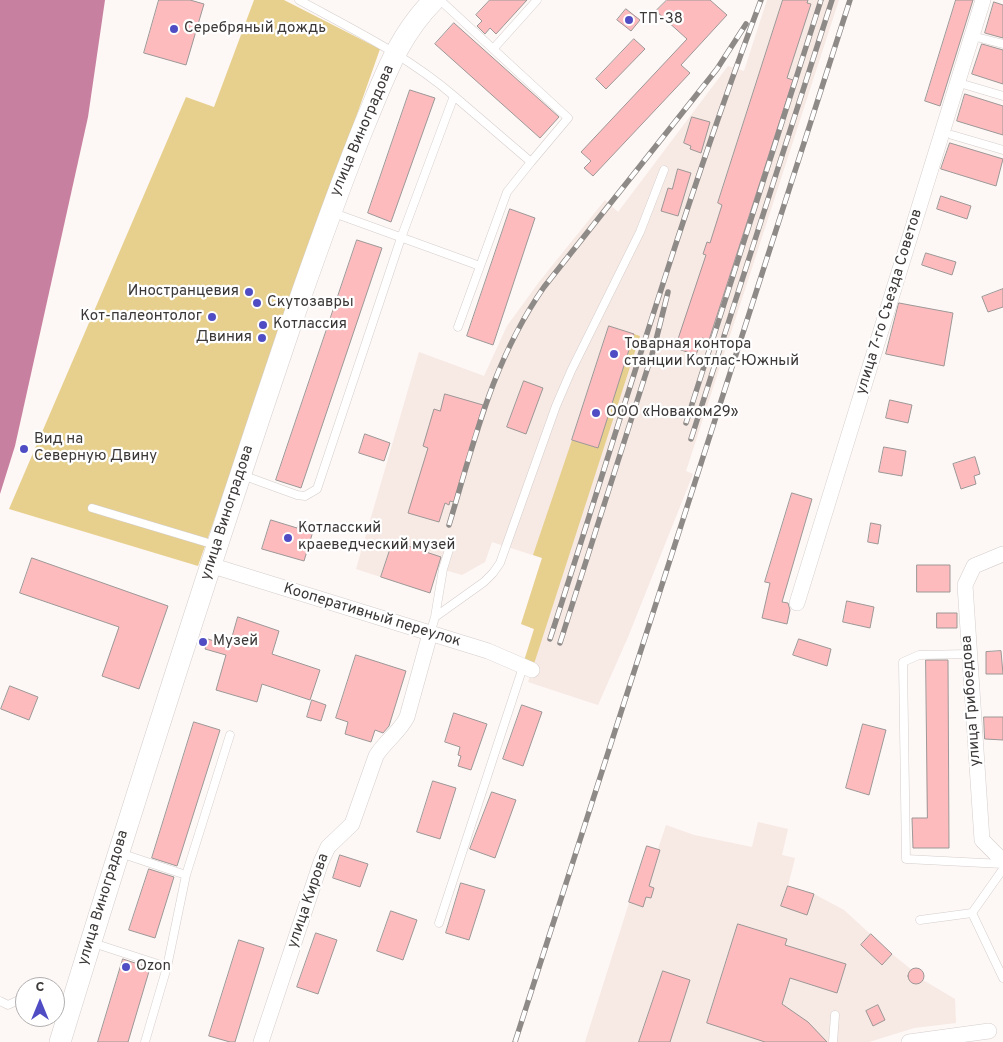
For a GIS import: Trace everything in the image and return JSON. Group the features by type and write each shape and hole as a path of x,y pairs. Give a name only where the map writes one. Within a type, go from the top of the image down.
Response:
{"main road":[{"name":"улица Виноградова","path":"65,1000 91,943 118,852 210,565 329,212 380,86 395,54 408,29 434,0"},
{"name":"улица Виноградова","path":"60,1042 61,1027"}],"street":[{"name":"улица 7-го Съезда Советов","path":"797,603 982,0"},
{"name":"улица Грибоедова","path":"1003,554 974,566 964,585 982,840 1003,862"},
{"name":"Кооперативный переулок","path":"210,565 488,651 527,668"},
{"name":"улица Кирова","path":"261,1042 321,862 328,847 352,824 376,756 382,746 402,726 407,717 430,634"},
{"path":"909,1042 989,1031"}],"lane":[{"path":"299,0 395,54 438,83 532,162"},
{"path":"440,0 568,118 507,192 458,327"},
{"path":"494,48 538,0"},
{"path":"980,38 1003,44"},
{"path":"966,85 1003,96"},
{"path":"240,475 297,495 305,496 317,489 401,238 454,96"},
{"path":"952,134 1003,150"},
{"path":"435,617 484,582 500,563 560,397 640,232 664,170"},
{"path":"329,212 480,266"},
{"path":"92,508 217,545"},
{"path":"430,634 435,617 443,569 451,543"},
{"path":"969,654 919,655 903,662 906,859 1003,862"},
{"path":"439,923 527,668"},
{"path":"144,1042 167,967 186,875 230,735"},
{"path":"118,852 186,875"},
{"path":"920,920 972,913 1003,869"},
{"path":"972,913 1003,978"},
{"path":"91,943 167,967"},
{"path":"0,1001 8,1005 15,1002"},
{"path":"833,1042 835,1015"}],"shaded area":[{"path":"0,0 105,0 88,117 15,446 0,494"},
{"path":"254,0 284,0 380,49 198,566 9,509 186,97 214,107"},
{"path":"767,0 839,0 686,471 693,474 628,637 598,705 528,682 534,665 524,661 534,629 521,624 542,558 492,542 485,562 462,575 438,568 430,593 356,569 419,352 484,376 507,326 539,282 605,200 618,212 728,66 744,71"},
{"path":"634,334 640,336 534,664 524,661 534,629 521,624 542,558 533,555 572,440 598,448"},
{"path":"758,822 788,829 782,855 795,858 788,886 814,894 844,910 912,970 922,971 923,980 955,999 956,1023 914,1028 869,1042 585,1042 647,846 658,849 666,825 694,835 752,847"}],"building":[{"name":"Серебряный дождь","path":"159,0 190,0 204,4 186,65 144,53"},
{"path":"490,0 527,0 496,34 490,28 485,34 477,26 482,21 476,15"},
{"path":"667,0 710,0 727,15 681,65 690,73 593,176 584,168 591,161 581,152 687,39 656,11"},
{"path":"783,0 808,0 807,3 811,4 787,78 793,80 709,340 702,338 696,355 675,348 706,255 703,254 707,242 710,243 722,205 718,203"},
{"path":"956,0 973,0 940,106 925,101"},
{"path":"994,2 1003,5 1003,38 985,33"},
{"name":"ТП-38","path":"626,9 640,20 631,31 617,20"},
{"path":"454,23 559,117 540,138 435,44"},
{"path":"634,39 645,49 606,89 596,79"},
{"path":"982,44 1003,50 1003,84 972,74"},
{"path":"410,90 435,98 391,222 368,213"},
{"path":"965,94 1003,106 1003,135 957,121"},
{"path":"692,117 710,122 701,153 690,149 691,146 684,143"},
{"path":"950,143 1003,159 996,186 941,169"},
{"path":"678,169 691,173 678,216 661,211 668,188 672,189"},
{"path":"941,196 971,206 967,219 937,209"},
{"path":"510,209 535,218 493,345 467,336"},
{"path":"357,240 382,248 301,488 276,480"},
{"path":"926,253 956,262 952,275 922,265"},
{"path":"1003,289 1003,307 988,312 982,297"},
{"path":"899,303 953,313 944,366 886,354"},
{"path":"609,326 634,334 598,448 572,440"},
{"path":"524,381 543,388 526,434 507,427"},
{"path":"445,394 483,405 454,502 450,501 449,505 445,503 439,522 408,513 428,448 423,446 434,409 440,411"},
{"path":"890,400 912,405 908,423 886,418"},
{"path":"365,434 390,443 384,461 359,453"},
{"path":"884,447 906,451 902,476 879,472"},
{"path":"975,457 980,474 974,476 976,484 961,489 953,464"},
{"path":"792,493 812,499 782,602 788,603 790,610 787,624 762,618 770,583 765,582"},
{"name":"Котласский краеведческий музей","path":"271,520 297,528 299,523 314,528 304,561 262,549"},
{"path":"871,523 881,525 878,544 868,542"},
{"path":"393,541 441,557 430,593 381,577"},
{"path":"32,558 168,606 139,689 102,676 119,627 20,593"},
{"path":"917,565 950,565 950,592 917,592"},
{"path":"847,601 874,607 870,628 843,622"},
{"path":"937,613 957,613 957,628 937,628"},
{"path":"238,617 279,631 272,654 320,670 310,700 262,684 257,702 216,690 226,655 205,649 208,639 229,646"},
{"path":"799,639 831,649 827,666 793,655"},
{"path":"1001,651 1003,674 986,674 986,652"},
{"path":"356,655 406,671 389,726 383,733 375,730 371,742 345,734 348,722 336,718"},
{"path":"926,660 948,660 949,848 913,848 912,818 927,818"},
{"path":"10,686 38,697 29,720 1,709"},
{"path":"312,700 326,705 321,721 307,717"},
{"path":"522,705 542,712 523,766 503,759"},
{"path":"454,713 487,724 471,770 458,766 461,756 458,755 460,747 445,742"},
{"path":"984,717 1003,717 1003,740 985,739"},
{"path":"194,722 220,730 177,866 152,858"},
{"path":"863,724 886,730 869,795 846,788"},
{"path":"433,781 456,788 440,839 417,832"},
{"path":"492,792 516,800 495,858 470,849"},
{"path":"647,846 660,850 649,886 654,888 651,898 646,897 643,907 629,902"},
{"path":"340,855 368,864 360,887 333,878"},
{"path":"149,869 174,877 155,938 129,930"},
{"path":"461,883 485,890 469,940 446,933"},
{"path":"788,886 814,894 807,915 781,906"},
{"path":"391,911 417,920 403,960 377,951"},
{"path":"738,924 787,939 785,945 846,964 837,993 790,978 782,1004 808,1022 827,1042 765,1042 707,1023"},
{"path":"316,933 337,940 318,994 297,987"},
{"path":"871,934 892,954 882,965 861,945"},
{"path":"239,940 264,948 235,1042 230,1042 209,1036"},
{"path":"123,959 150,968 128,1042 98,1042"},
{"path":"916,968 924,976 916,984 908,976"},
{"path":"663,971 690,980 670,1042 639,1042"},
{"path":"878,1005 885,1020 873,1026 866,1011"}],"railway":[{"path":"550,639 704,158 761,0"},
{"path":"686,423 821,0"},
{"path":"691,439 832,0"},
{"path":"515,1042 850,0"},
{"path":"449,525 487,402 498,373 526,315 544,287 717,69 746,24"},
{"path":"560,643 654,348 668,292"}],"place":[{"name":"ТП-38","path":"629,20"},
{"name":"Серебряный дождь","path":"174,29"},
{"name":"Иностранцевия","path":"249,292"},
{"name":"Скутозавры","path":"257,303"},
{"name":"Кот-палеонтолог","path":"212,317"},
{"name":"Котлассия","path":"263,325"},
{"name":"Двиния","path":"262,338"},
{"name":"Товарная контора станции Котлас-Южный","path":"614,354"},
{"name":"ООО «Новаком29»","path":"596,413"},
{"name":"Вид на Северную Двину","path":"24,449"},
{"name":"Котласский краеведческий музей","path":"288,538"},
{"name":"Музей","path":"203,642"},
{"name":"Ozon","path":"126,967"}]}
